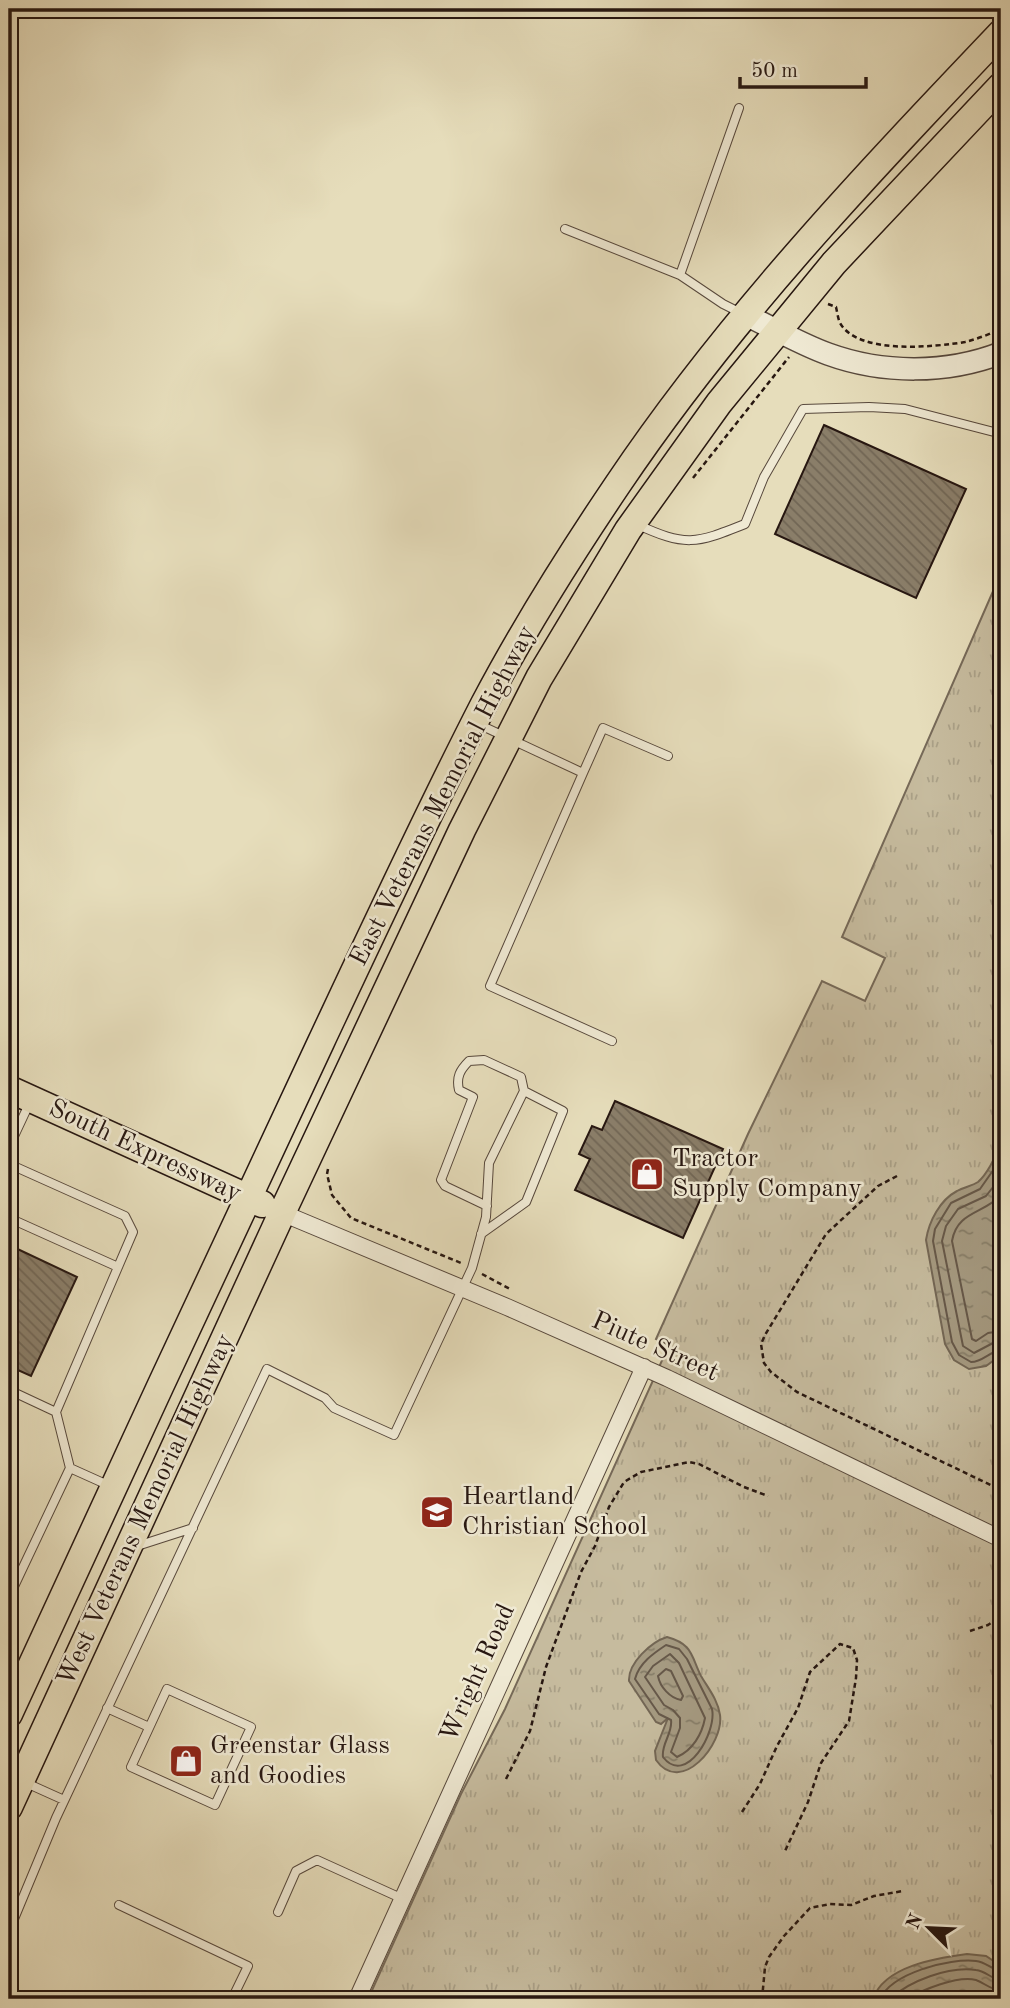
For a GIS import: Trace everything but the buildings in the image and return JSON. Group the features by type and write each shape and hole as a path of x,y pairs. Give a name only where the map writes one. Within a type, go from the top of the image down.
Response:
{"main road":[{"name":"East Veterans Memorial Highway","path":"247,1198 437,796 528,627 616,487 688,384 778,273 842,201 1001,33"},
{"name":"East Veterans Memorial Highway","path":"282,1213 507,739 546,666 634,523 719,403 834,263 1001,86"},
{"name":"South Expressway","path":"20,1094 282,1213"},
{"name":"West Veterans Memorial Highway","path":"9,1714 247,1198"},
{"name":"West Veterans Memorial Highway","path":"9,1807 15,1778 128,1549 282,1213"}],"street":[{"path":"746,315 848,361 897,369 955,366 1001,353"},
{"name":"Piute Street","path":"282,1213 644,1367 1001,1539"},
{"name":"Wright Road","path":"357,1999 644,1367"}],"lane":[{"path":"680,275 739,108"},
{"path":"565,229 680,275 723,304 746,315"},
{"path":"634,523 682,542 710,538 745,524 765,477 803,409 905,409 995,432 1001,425"},
{"path":"475,723 583,773"},
{"path":"611,1041 490,986 603,728 667,757"},
{"path":"9,1931 64,1800 267,1369 325,1398 334,1408 394,1435 472,1268 487,1206 489,1163 524,1091 521,1077 484,1060 469,1061 457,1079 459,1090 473,1097 441,1180 445,1186 487,1206"},
{"path":"481,1234 526,1202 563,1111 524,1091"},
{"path":"9,1147 20,1094"},
{"path":"9,1164 125,1216 133,1232 57,1412 70,1468 9,1597"},
{"path":"9,1219 118,1267"},
{"path":"9,1390 57,1412"},
{"path":"70,1468 114,1488"},
{"path":"128,1549 192,1528"},
{"path":"167,1689 251,1727 215,1805 131,1767 149,1727 167,1689"},
{"path":"107,1708 149,1727"},
{"path":"15,1778 64,1800"},
{"path":"278,1912 296,1871 317,1860 403,1899"},
{"path":"119,1906 248,1966 232,1999"}],"path":[{"path":"897,1176 864,1198 826,1234 765,1335 761,1344 761,1355 771,1373 797,1392 1001,1490"},
{"path":"506,1779 530,1731 545,1667 581,1572 595,1546 609,1507 624,1482 641,1472 689,1462 699,1464 768,1496"},
{"path":"970,1631 988,1625 1001,1616"},
{"path":"743,1812 761,1784 798,1707 810,1672 840,1644 853,1648 856,1678 849,1721 821,1763 808,1802 786,1850"},
{"path":"762,1999 765,1967 769,1957 810,1908 820,1905 851,1905 887,1893 903,1891"}],"green space":[{"path":"1001,573 1001,1999 368,1999 461,1794 505,1709 669,1345 656,1339 748,1134 822,981 865,1001 885,958 842,937"}],"water":[{"path":"1001,1144 1001,1355 986,1366 969,1369 954,1360 945,1344 926,1240 941,1205 957,1191 978,1182"},
{"path":"667,1637 687,1647 715,1699 720,1715 715,1739 708,1751 699,1762 677,1772 666,1770 656,1760 655,1751 668,1718 661,1724 656,1722 629,1681 636,1660 654,1643"},
{"path":"967,1954 986,1956 1001,1966 1001,1999 873,1999 879,1988 900,1971 927,1961"}],"place":[{"name":"Tractor Supply Company","path":"647,1174"},
{"name":"Heartland Christian School","path":"437,1512"},
{"name":"Greenstar Glass and Goodies","path":"186,1761"}]}
